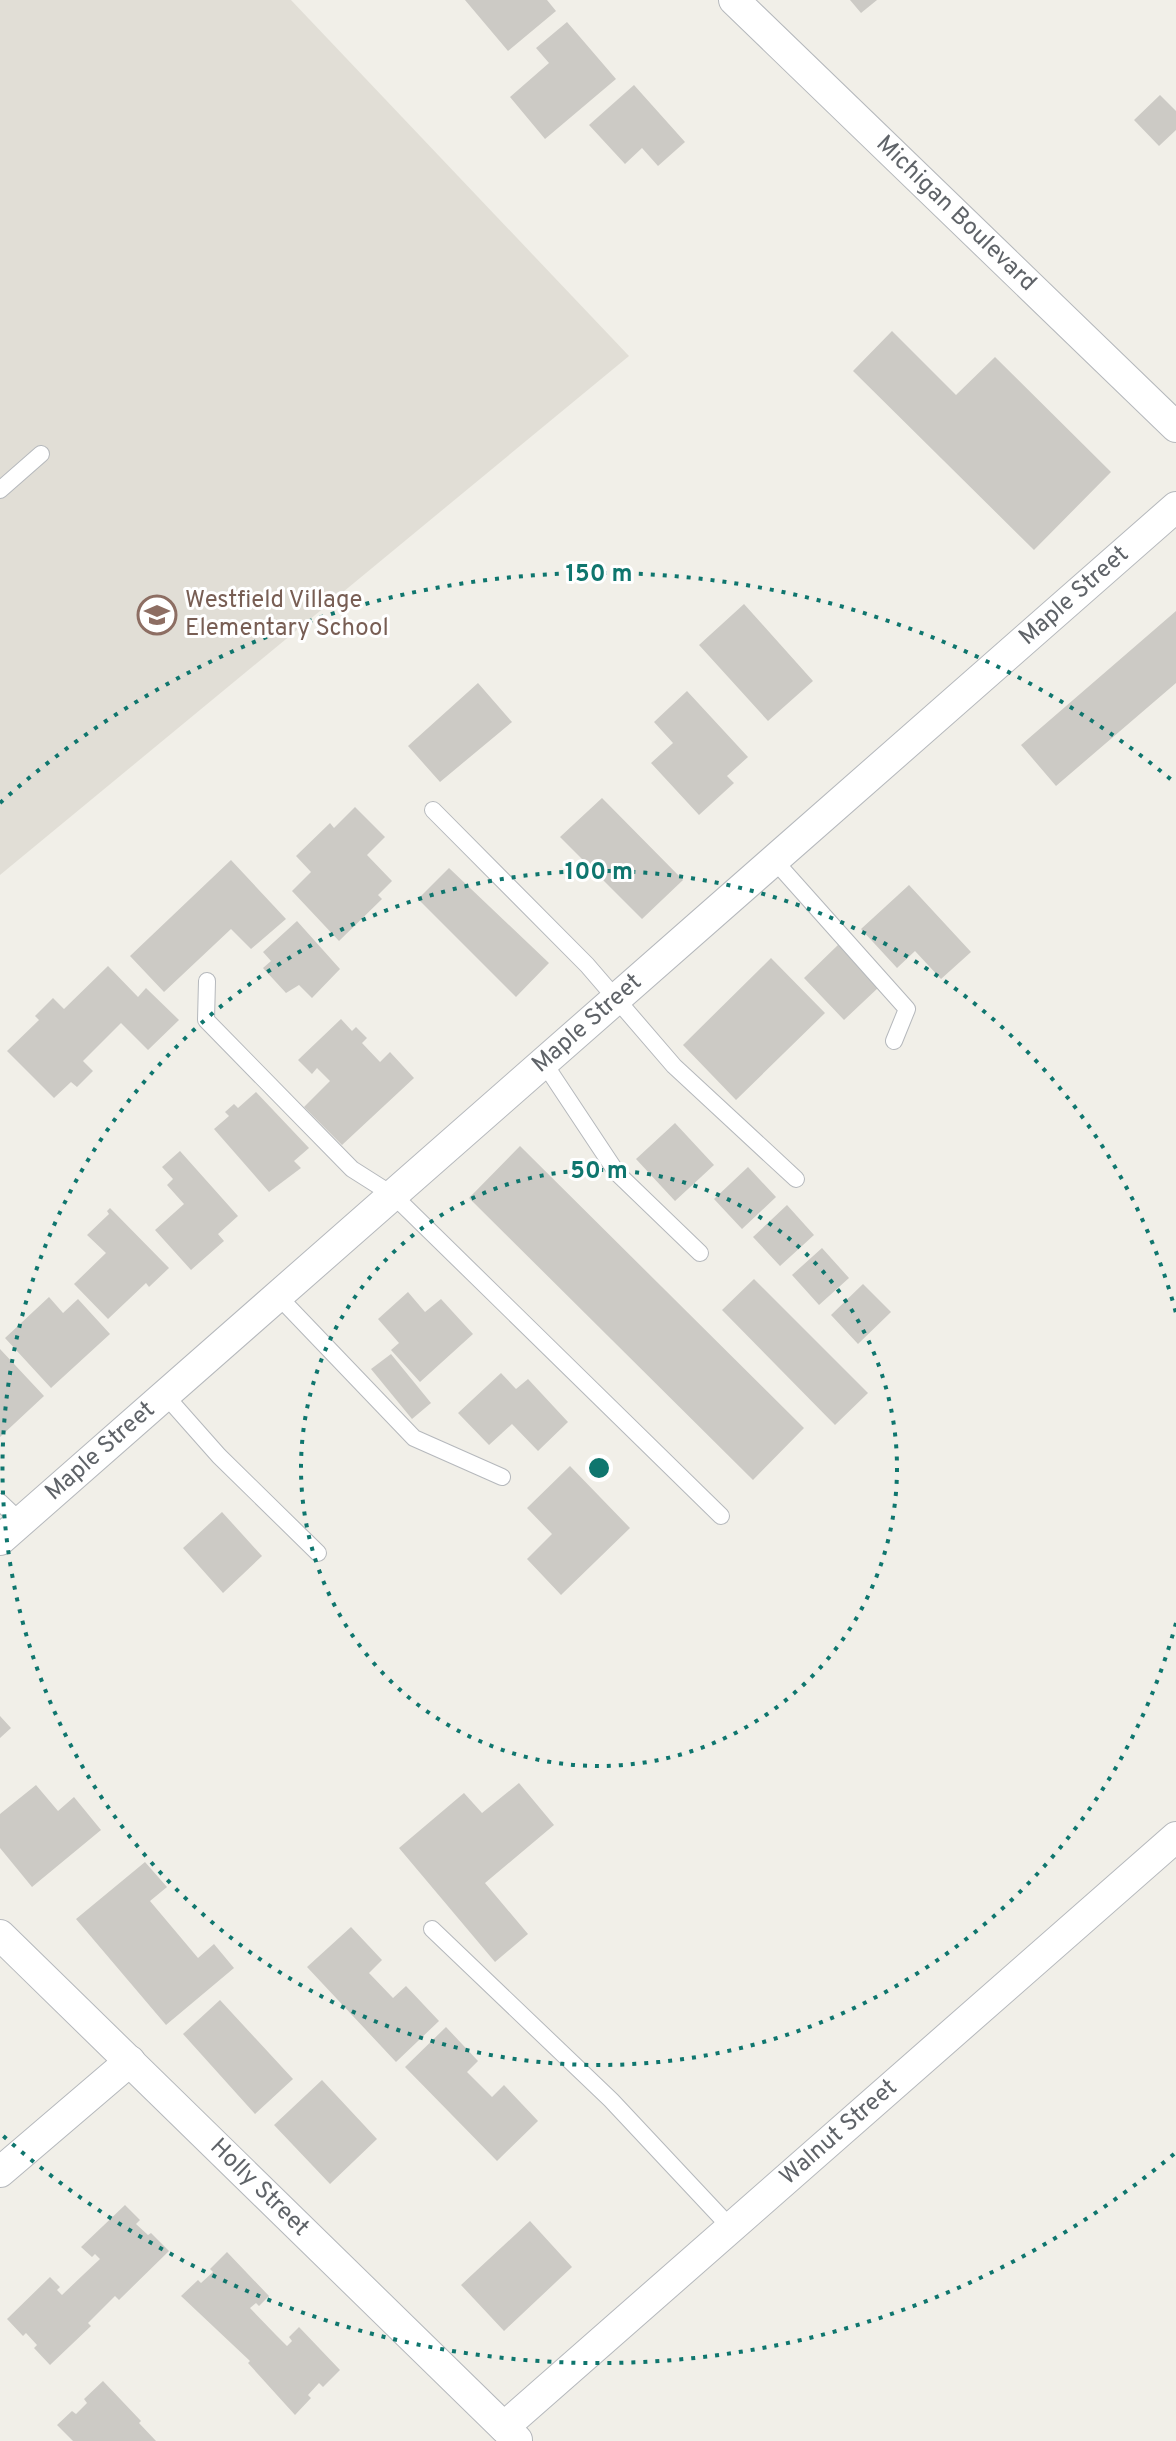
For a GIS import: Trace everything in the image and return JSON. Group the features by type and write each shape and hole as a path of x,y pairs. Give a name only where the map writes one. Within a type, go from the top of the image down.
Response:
{"street":[{"name":"Michigan Boulevard","path":"734,0 1176,427"},
{"name":"Maple Street","path":"7,1522 165,1395 1176,507"},
{"name":"Walnut Street","path":"511,2434 731,2228 1176,1837"},
{"name":"Holly Street","path":"0,1935 511,2434"},
{"path":"0,2172 130,2061"}],"lane":[{"path":"0,490 41,454"},
{"path":"433,810 587,965 674,1066 796,1179"},
{"path":"774,860 907,1009 894,1041"},
{"path":"207,981 206,1020 352,1169 393,1195 721,1516"},
{"path":"544,1063 617,1173 700,1253"},
{"path":"278,1296 414,1438 502,1477"},
{"path":"165,1395 219,1456 318,1553"},
{"path":"432,1929 611,2100 731,2228"}],"shaded area":[{"name":"Westfield Village Elementary School","path":"0,0 291,0 629,356 0,875"}],"building":[{"path":"465,0 547,0 556,11 508,51"},
{"path":"850,0 877,0 861,13"},
{"path":"567,22 616,79 545,139 510,97 549,63 536,48"},
{"path":"634,85 685,142 658,166 642,148 625,164 589,125"},
{"path":"1160,95 1176,111 1176,130 1159,146 1134,120"},
{"path":"892,331 956,395 995,357 1111,472 1034,550 853,371"},
{"path":"744,604 813,681 768,721 699,645"},
{"path":"1176,611 1176,683 1056,786 1021,745"},
{"path":"478,683 512,722 440,782 408,746"},
{"path":"687,691 748,757 727,776 734,783 699,815 651,763 673,743 654,722"},
{"path":"602,798 683,880 642,919 560,837"},
{"path":"355,807 385,837 367,855 392,881 378,895 382,899 339,941 292,891 311,872 296,856 330,823 334,828"},
{"path":"231,860 286,919 251,949 231,929 164,992 130,956"},
{"path":"449,868 549,963 516,997 418,899"},
{"path":"909,885 971,952 941,979 915,951 897,968 861,929"},
{"path":"297,921 340,969 312,998 299,985 286,993 263,968 271,961 263,952"},
{"path":"839,944 879,987 844,1020 804,978"},
{"path":"771,958 825,1013 736,1100 683,1045"},
{"path":"108,966 138,997 146,988 179,1020 148,1050 121,1023 83,1061 93,1071 77,1087 71,1082 54,1098 7,1051 39,1020 35,1016 53,998 64,1009"},
{"path":"341,1019 352,1031 356,1027 367,1038 362,1043 380,1062 390,1052 414,1078 342,1145 304,1107 330,1081 317,1068 312,1074 298,1060"},
{"path":"256,1092 309,1148 294,1161 301,1168 269,1192 214,1129 229,1116 225,1112 234,1104 238,1108"},
{"path":"675,1123 714,1165 675,1201 636,1159"},
{"path":"520,1146 804,1428 753,1480 469,1198"},
{"path":"180,1151 238,1216 218,1234 224,1241 191,1270 155,1230 184,1204 167,1185 173,1179 162,1167"},
{"path":"748,1167 776,1197 742,1229 714,1199"},
{"path":"787,1205 814,1235 780,1266 753,1237"},
{"path":"110,1208 169,1268 149,1287 146,1283 108,1319 74,1284 106,1253 87,1235 109,1214 107,1211"},
{"path":"822,1248 849,1278 819,1305 792,1275"},
{"path":"754,1279 868,1393 835,1425 722,1310"},
{"path":"863,1284 891,1312 858,1344 831,1315"},
{"path":"408,1292 425,1312 441,1299 473,1334 420,1382 391,1350 399,1343 378,1319"},
{"path":"49,1297 63,1313 78,1299 110,1334 51,1388 5,1338"},
{"path":"0,1349 44,1396 0,1437"},
{"path":"391,1354 431,1403 412,1419 371,1369"},
{"path":"501,1373 516,1389 528,1379 568,1422 538,1451 512,1424 489,1445 458,1413"},
{"path":"570,1466 630,1528 561,1595 527,1559 552,1534 527,1508"},
{"path":"222,1512 262,1556 223,1593 183,1548"},
{"path":"0,1716 11,1728 0,1738"},
{"path":"519,1783 554,1825 485,1883 528,1934 495,1962 399,1848 464,1793 482,1813"},
{"path":"36,1785 58,1811 74,1797 101,1830 32,1887 0,1848 0,1814"},
{"path":"145,1862 167,1887 150,1901 198,1958 214,1944 234,1968 166,2025 76,1919"},
{"path":"351,1927 382,1960 369,1973 393,1998 406,1986 439,2021 396,2062 307,1967"},
{"path":"220,2000 293,2079 255,2114 183,2034"},
{"path":"446,2027 478,2061 467,2072 492,2097 504,2085 538,2121 497,2161 405,2067"},
{"path":"322,2080 377,2139 330,2184 274,2125"},
{"path":"125,2205 140,2220 136,2224 148,2235 151,2233 169,2251 119,2300 115,2296 88,2323 91,2326 50,2365 34,2348 37,2345 26,2333 23,2336 7,2319 50,2277 60,2287 57,2290 62,2295 100,2259 95,2254 92,2257 81,2247"},
{"path":"530,2221 572,2267 504,2331 461,2285"},
{"path":"227,2252 269,2296 259,2306 256,2303 250,2308 287,2346 292,2341 289,2337 299,2327 340,2370 323,2387 319,2383 308,2395 311,2398 295,2415 248,2363 250,2361 181,2296 198,2280 201,2283 213,2272 210,2269"},
{"path":"103,2381 156,2441 73,2441 57,2425 72,2411 76,2414 87,2403 84,2399"}],"place":[{"name":"Westfield Village Elementary School","path":"157,615"}]}
